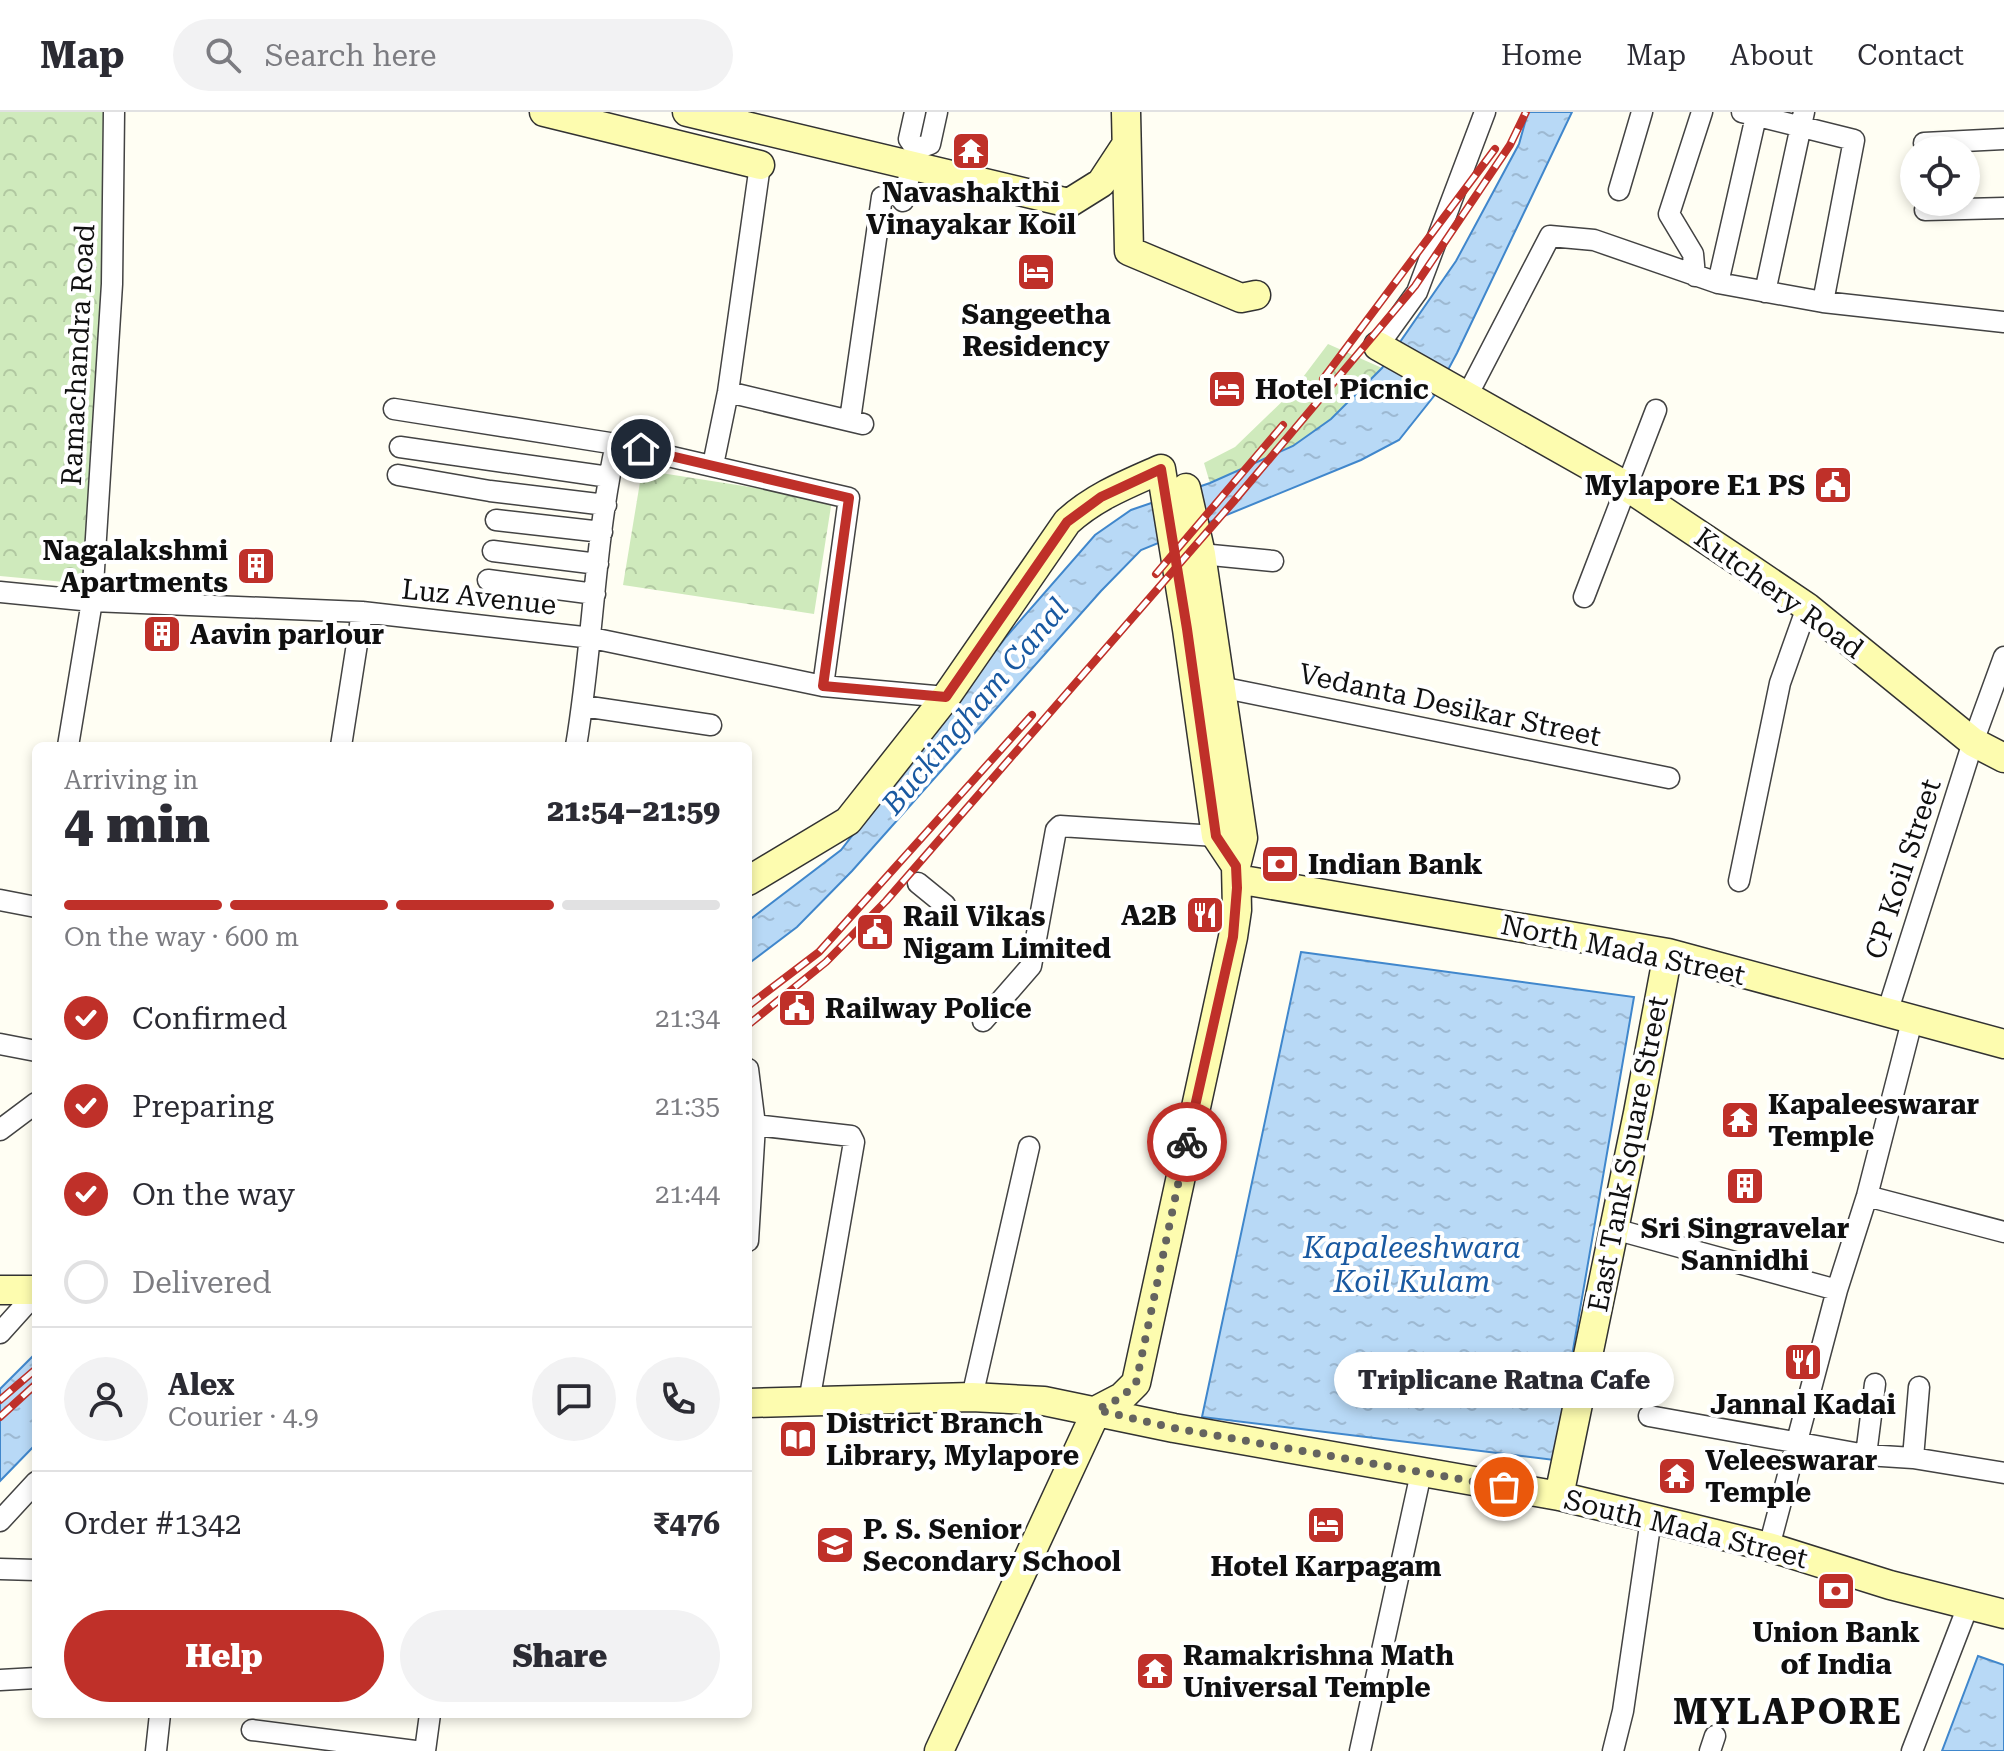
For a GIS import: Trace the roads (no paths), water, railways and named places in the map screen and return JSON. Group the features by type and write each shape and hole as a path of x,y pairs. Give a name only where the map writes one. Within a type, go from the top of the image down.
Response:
{"main road":[{"path":"544,112 606,119 760,165"},
{"path":"687,112 913,158 1069,203 1101,183 1114,168 1126,145"},
{"path":"1126,112 1129,251 1241,298 1256,295"},
{"name":"Kutchery Road","path":"1384,350 1626,486 1807,607 1973,742 2004,758"},
{"path":"939,1751 1097,1410 1122,1397 1136,1383 1233,937 1237,910 1236,872 1243,838 1200,551 1171,484"},
{"path":"1171,484 1179,577 1216,836 1236,872"},
{"path":"752,879 848,821 946,697 1067,522 1101,497 1171,484"},
{"name":"North Mada Street","path":"1236,872 1668,953 2004,1044"},
{"name":"East Tank Square Street","path":"1559,1496 1668,953"},
{"path":"0,1290 32,1292"},
{"name":"South Mada Street","path":"752,1403 972,1397 1044,1401 1174,1428 1559,1496 1769,1547 2004,1614"}],"street":[{"name":"Ramachandra Road","path":"69,742 92,601 112,284 114,112"},
{"path":"903,201 913,158 909,139 915,112"},
{"path":"913,158 930,144 937,112"},
{"path":"1384,350 1417,292 1485,112"},
{"path":"1619,190 1642,112"},
{"path":"1695,276 1693,254 1669,214 1702,112"},
{"path":"1718,283 1751,113 1803,119 1854,140 1823,302"},
{"path":"1765,292 1803,119"},
{"path":"1980,140 2004,139"},
{"path":"713,465 728,392 760,165"},
{"path":"728,392 857,422 882,197"},
{"path":"1980,209 2004,208"},
{"path":"1461,393 1550,236 1594,240 1718,283 1765,292 1823,302 2004,322"},
{"path":"394,409 616,444 849,498 823,686"},
{"path":"1584,597 1656,410"},
{"path":"577,742 592,638 609,477 616,444"},
{"path":"400,447 609,477"},
{"path":"398,475 490,491 606,505"},
{"path":"496,520 602,532"},
{"path":"493,551 598,564"},
{"path":"1200,551 1273,561"},
{"path":"488,580 595,594"},
{"name":"Luz Avenue","path":"0,592 92,601 362,612 592,638 823,686 946,697"},
{"path":"1739,881 1780,683 1807,607"},
{"path":"342,742 362,612"},
{"name":"CP Koil Street","path":"1769,1547 1837,1290 1867,1196 1899,1017 1973,742 2004,657"},
{"name":"Vedanta Desikar Street","path":"1220,687 1669,778"},
{"path":"583,706 711,725"},
{"path":"983,1021 1031,966 1056,830 1060,826 1216,836"},
{"path":"918,883 945,905"},
{"path":"0,900 32,906"},
{"path":"0,1044 32,1050"},
{"path":"752,1098 755,1125 752,1175"},
{"path":"0,1130 32,1106"},
{"path":"755,1125 851,1136 854,1142 809,1402"},
{"path":"972,1397 1029,1147"},
{"path":"1867,1196 2004,1232"},
{"path":"1614,1229 1837,1290"},
{"path":"0,1333 32,1297"},
{"path":"1866,1455 1875,1384"},
{"path":"1913,1458 1919,1387"},
{"path":"1649,1416 1866,1455 1913,1458 2004,1473"},
{"path":"1360,1751 1421,1473"},
{"path":"0,1521 32,1486"},
{"path":"1613,1751 1623,1711 1651,1519"},
{"path":"0,1569 32,1570"},
{"path":"1912,1751 1968,1606"},
{"path":"0,1680 32,1678"},
{"path":"156,1751 160,1718"},
{"path":"425,1751 429,1718"},
{"path":"252,1730 415,1751"}],"water":[{"name":"Buckingham Canal","path":"1528,112 1572,112 1457,353 1434,396 1399,440 1361,460 1141,550 852,871 797,927 752,961 752,918 841,850 1006,637 1095,535 1131,510 1210,483 1293,446 1331,419 1382,368 1456,261 1519,144"},
{"name":"Kapaleeshwara Koil Kulam","path":"1301,952 1634,997 1554,1460 1202,1417"},
{"path":"32,1357 32,1448 0,1481 0,1389"},
{"path":"1978,1656 2004,1665 2004,1751 1942,1751"}],"railway":[{"path":"752,1022 826,962 886,901 1234,501 1415,286 1510,145 1526,112"},
{"path":"1323,379 1495,149"},
{"path":"1156,574 1283,425"},
{"path":"752,1003 819,952 1032,715"},
{"path":"0,1400 32,1372"},
{"path":"0,1417 32,1388"}],"place":[{"name":"Navashakthi Vinayakar Koil","path":"971,151"},
{"name":"Sangeetha Residency","path":"1036,272"},
{"name":"Hotel Picnic","path":"1227,389"},
{"name":"Mylapore E1 PS","path":"1833,485"},
{"name":"Nagalakshmi Apartments","path":"256,566"},
{"name":"Aavin parlour","path":"162,634"},
{"name":"Indian Bank","path":"1280,864"},
{"name":"A2B","path":"1205,915"},
{"name":"Rail Vikas Nigam Limited","path":"875,932"},
{"name":"Railway Police","path":"797,1008"},
{"name":"Kapaleeswarar Temple","path":"1740,1120"},
{"name":"Sri Singravelar Sannidhi","path":"1745,1186"},
{"name":"Jannal Kadai","path":"1803,1362"},
{"name":"District Branch Library, Mylapore","path":"798,1439"},
{"name":"Veleeswarar Temple","path":"1677,1476"},
{"name":"Triplicane Ratna Cafe","path":"1504,1487"},
{"name":"Hotel Karpagam","path":"1326,1525"},
{"name":"P. S. Senior Secondary School","path":"835,1545"},
{"name":"Union Bank of India","path":"1836,1591"},
{"name":"Ramakrishna Math Universal Temple","path":"1155,1671"}],"district":[{"name":"MYLAPORE","path":"1788,1712"}]}
